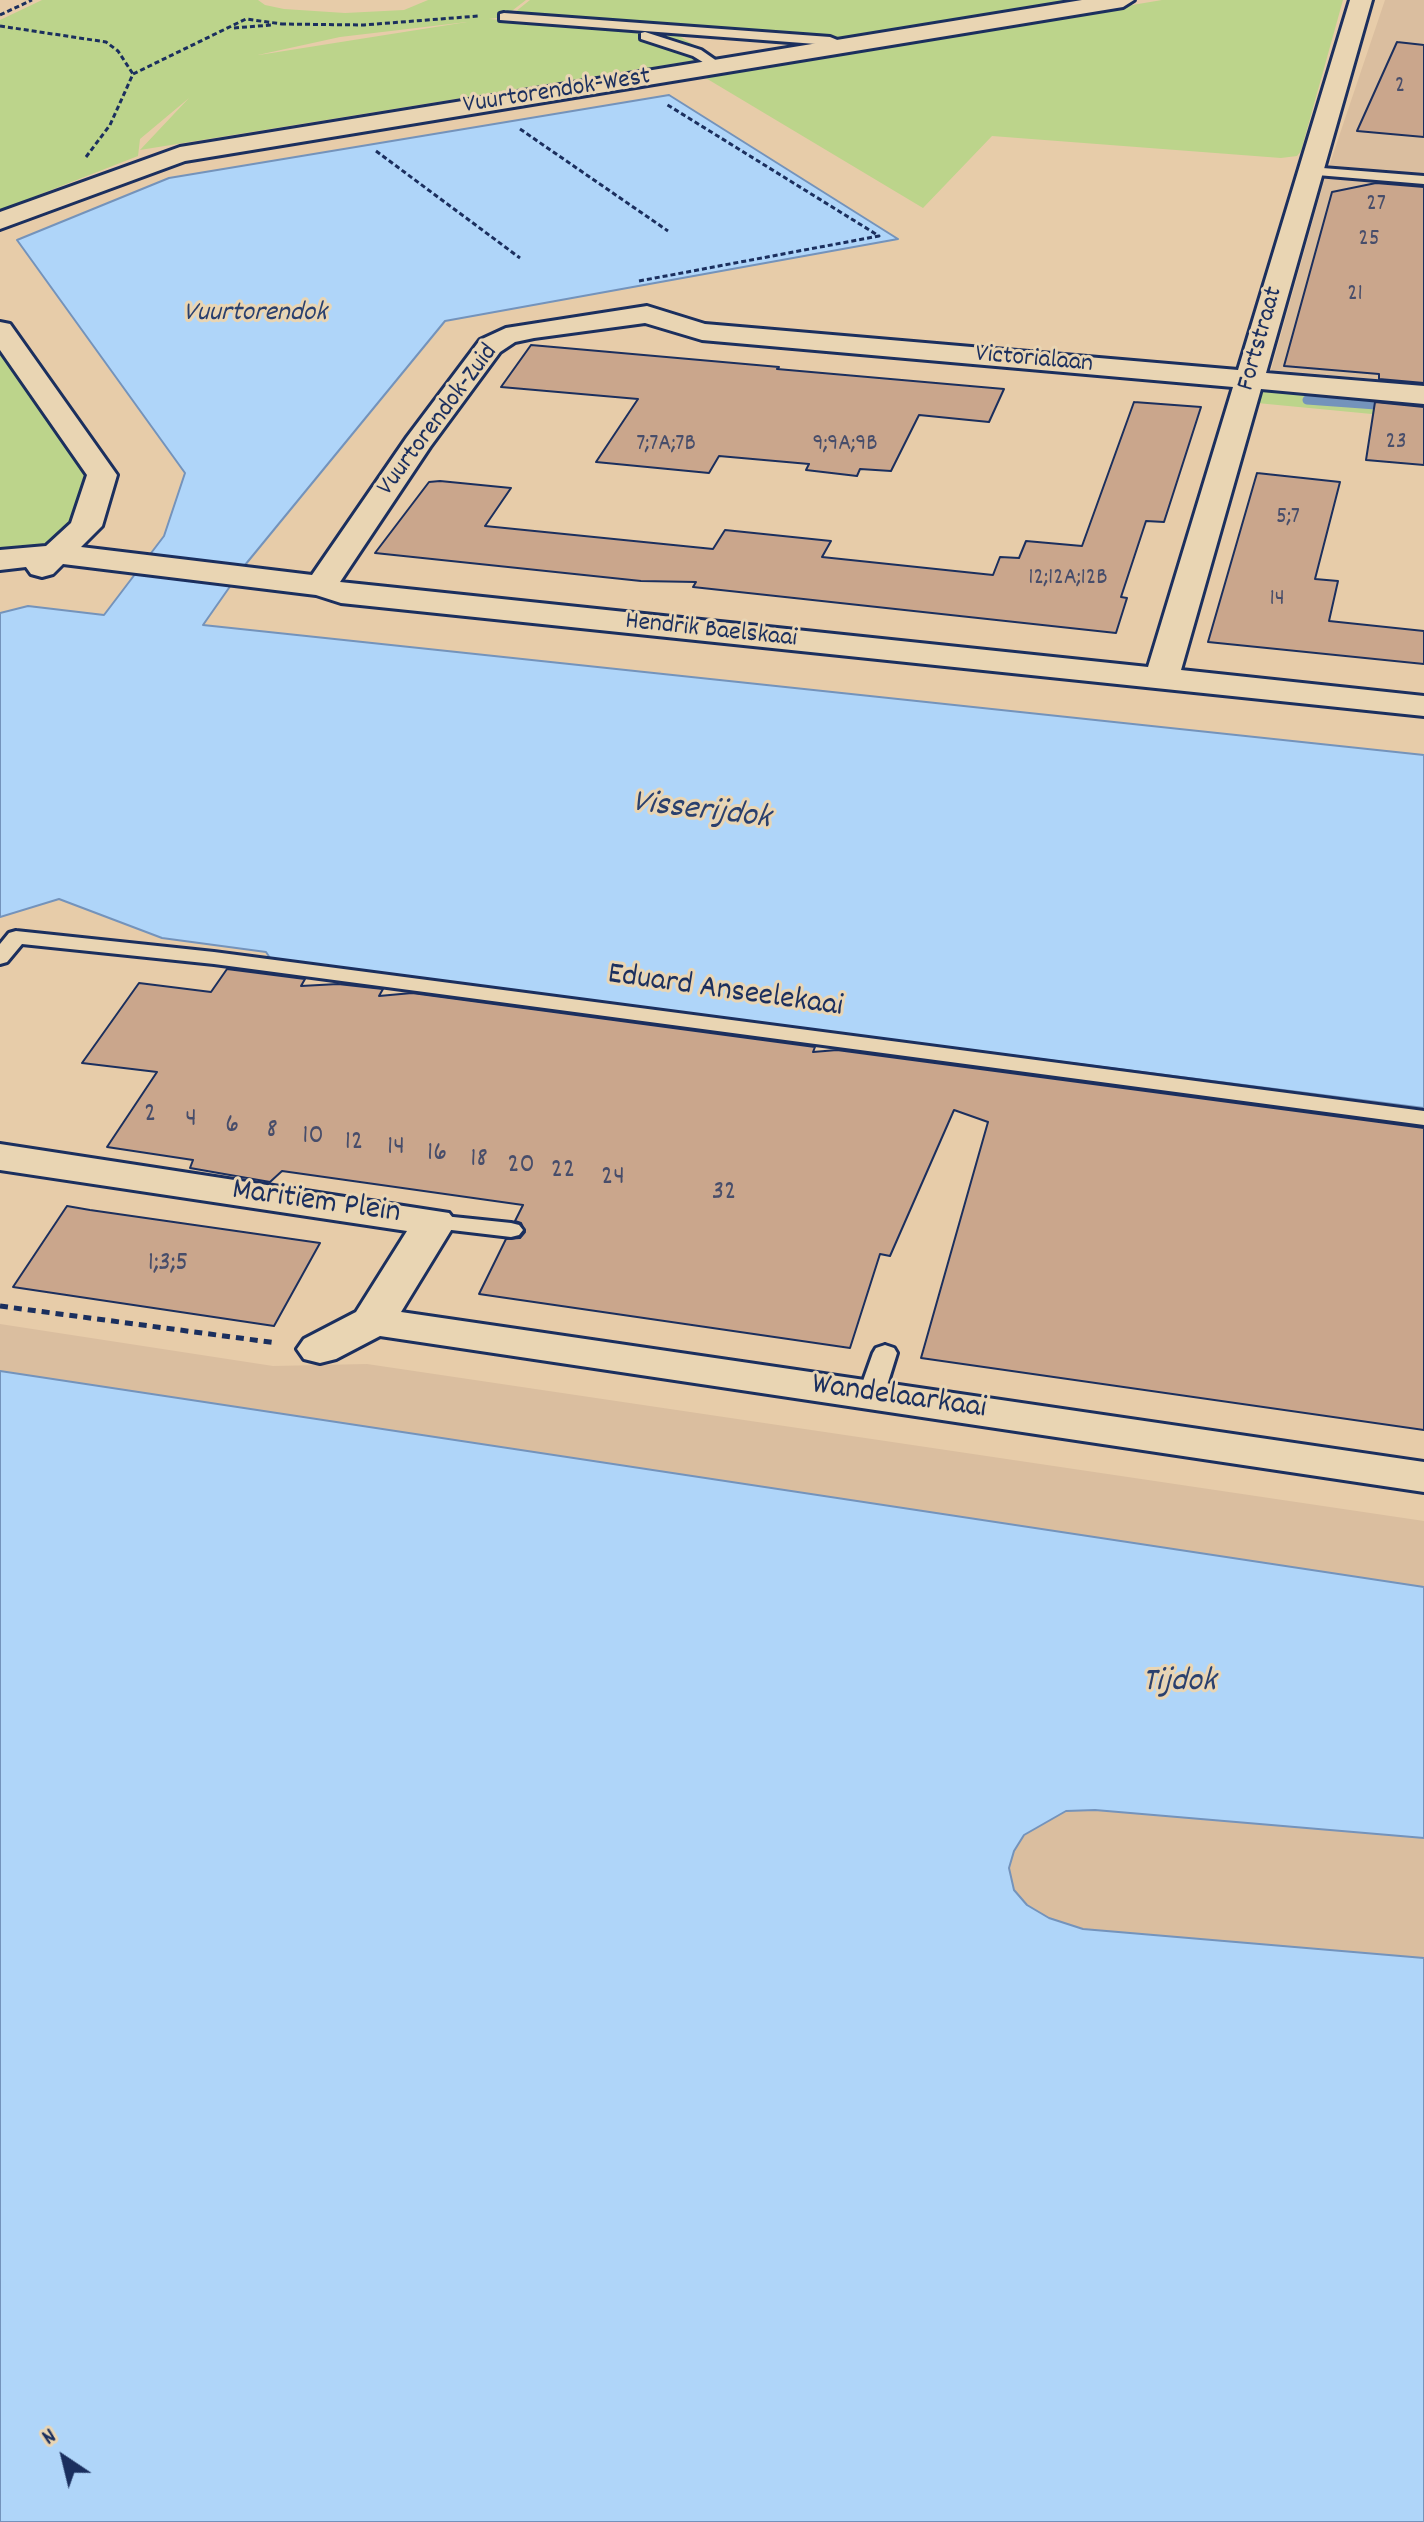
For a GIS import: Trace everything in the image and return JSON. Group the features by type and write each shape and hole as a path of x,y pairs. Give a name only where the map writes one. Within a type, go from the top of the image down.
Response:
{"street":[{"name":"Vuurtorendok-West","path":"0,221 122,173 180,154 1123,0"},
{"name":"Fortstraat","path":"1166,666 1361,0"},
{"name":"Victorialaan","path":"647,314 702,332 1424,395"},
{"name":"Vuurtorendok-Zuid","path":"327,577 418,443 490,346 506,336 534,330 647,314"},
{"path":"0,330 102,475 86,526 35,572 0,586"},
{"name":"Hendrik Baelskaai","path":"0,560 58,554 238,575 327,577 356,595 1166,666 1424,680"},
{"name":"Hendrik Baelskaai","path":"1166,666 1424,706"},
{"name":"Maritiem Plein","path":"8,1171 434,1222 373,1321"},
{"path":"320,1349 373,1321"},
{"name":"Wandelaarkaai","path":"373,1321 878,1374 1424,1477"}],"lane":[{"path":"504,17 830,41 846,46"},
{"path":"635,33 697,53 718,66"},
{"path":"1310,171 1424,180"},
{"name":"Eduard Anseelekaai","path":"0,958 16,937 230,960 1424,1118"},
{"path":"434,1222 511,1230"}],"path":[{"path":"0,15 32,0"},
{"path":"229,29 282,24 364,25 504,17"},
{"path":"87,152 110,125 133,74 246,19 282,24"},
{"path":"0,26 106,42 118,51 133,74"},
{"path":"633,282 879,236 660,100"},
{"path":"528,122 513,124 668,231"},
{"path":"387,145 371,147 520,258"},
{"path":"0,1306 320,1349"}],"shaded area":[{"path":"1385,0 1424,0 1424,383 1271,370 1324,181"},
{"path":"0,1324 273,1366 367,1364 1424,1521 1424,1587 0,1371"},
{"path":"1095,1810 1424,1838 1424,1958 1083,1929 1049,1918 1027,1905 1014,1890 1009,1868 1014,1851 1024,1835 1040,1823 1066,1811"}],"green space":[{"path":"42,0 258,0 265,5 284,9 345,13 404,10 428,0 526,0 504,17 489,19 672,32 715,57 140,150 189,98 140,139 138,156 0,210 0,20","holes":["467,22 258,55 340,37"]},
{"path":"530,0 1068,0 833,38 510,16"},
{"path":"1162,0 1343,0 1301,151 1297,156 1281,158 992,136 923,208 704,77"},
{"path":"0,348 87,477 74,517 52,544 0,554"},
{"path":"1262,383 1424,398 1424,419 1257,403"}],"water":[{"path":"669,95 898,239 445,321 245,565 203,625 1424,755 1424,1108 272,961 266,952 162,938 59,899 0,917 0,613 28,606 104,615 164,536 185,473 17,240 169,178"},
{"name":"Tijdok","path":"0,1371 1424,1587 1424,1838 1095,1810 1066,1811 1024,1835 1014,1851 1009,1868 1014,1890 1027,1905 1049,1918 1083,1929 1424,1958 1424,2522 0,2522"}],"building":[{"path":"1397,42 1424,45 1424,137 1357,131"},
{"path":"1376,183 1424,187 1424,383 1379,379 1379,374 1284,366 1332,192"},
{"path":"531,345 1004,389 989,422 919,415 891,471 860,469 857,476 806,470 809,464 719,456 709,473 596,462 638,399 501,387"},
{"path":"1134,402 1201,407 1164,522 1146,521 1121,597 1127,598 1116,633 693,587 696,582 641,581 375,553 429,482 440,481 511,488 485,526 713,549 725,530 831,541 822,557 993,575 1000,557 1019,558 1026,541 1082,546"},
{"path":"1375,402 1424,407 1424,465 1366,460"},
{"path":"1257,473 1340,482 1315,579 1338,581 1329,621 1424,631 1424,664 1208,642"},
{"path":"227,969 305,979 301,986 338,984 383,989 379,996 412,993 815,1047 813,1052 837,1050 1424,1128 1424,1430 921,1358 988,1122 954,1110 890,1256 880,1254 850,1348 479,1294 506,1239 520,1238 525,1232 521,1223 515,1221 523,1205 282,1171 270,1182 190,1168 193,1160 107,1147 157,1072 82,1063 139,983 211,992"},
{"path":"67,1206 320,1243 274,1326 13,1287"}],"waterway":[{"path":"1346,401 1307,400 1376,405 1393,403 1424,411"}],"water label":[{"name":"Vuurtorendok","path":"255,315"},
{"name":"Visserijdok","path":"701,813"}]}
